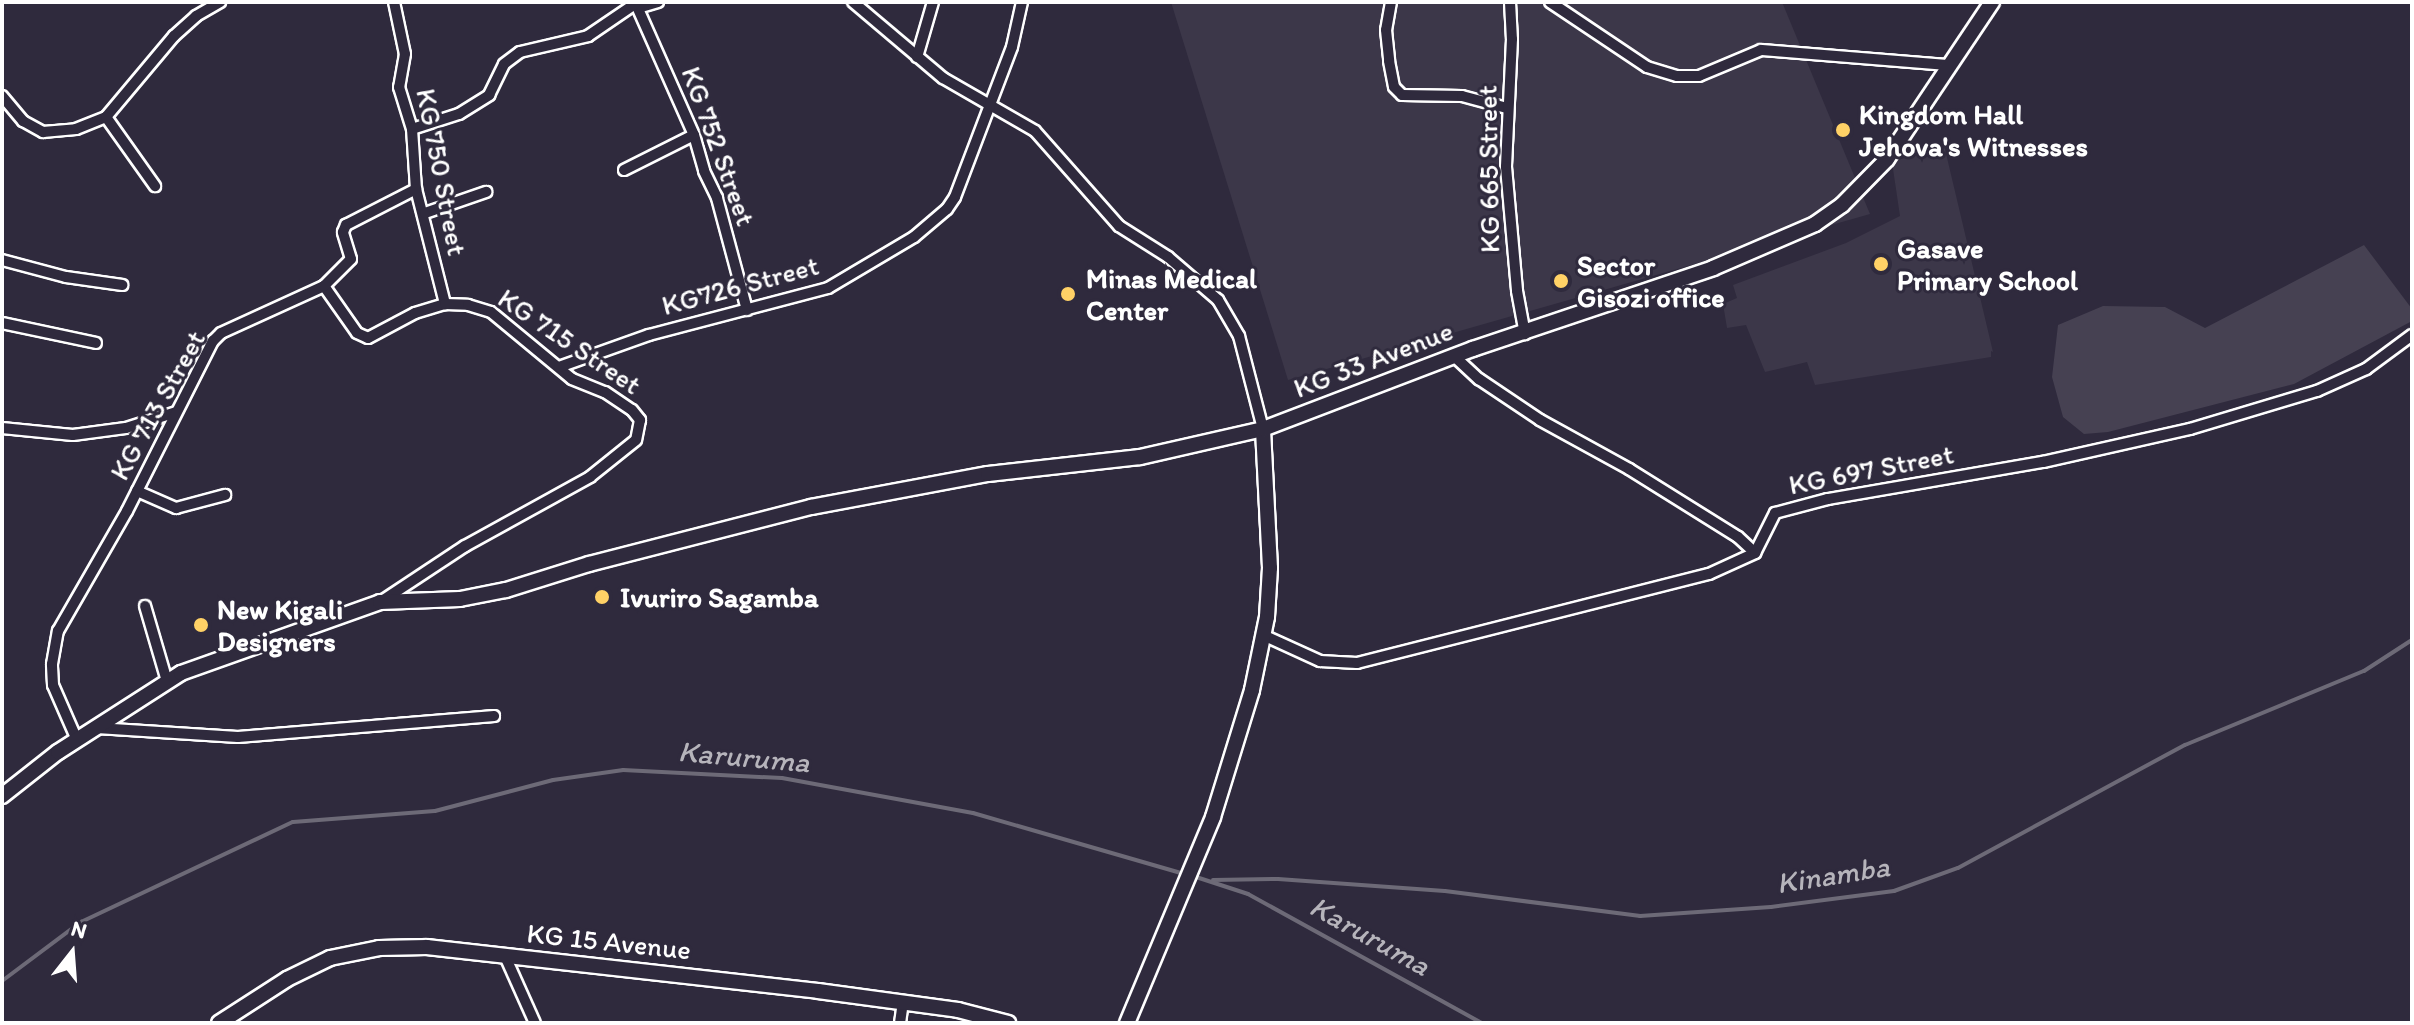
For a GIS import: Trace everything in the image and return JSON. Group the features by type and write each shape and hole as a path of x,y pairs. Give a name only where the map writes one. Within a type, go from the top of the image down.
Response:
{"main road":[{"name":"KG 33 Avenue","path":"2,796 77,740 167,681 273,637 380,602 460,599 811,507 988,474 1140,457 1263,429 1455,357 1713,268 1815,224 1842,205 1887,159 1992,2"},
{"path":"1127,1023 1213,817 1245,716 1263,635 1270,568 1263,429"},
{"name":"KG 15 Avenue","path":"219,1023 287,979 330,958 379,948 427,947 903,1002 958,1010 1008,1023"}],"street":[{"path":"2,96 23,121 43,132 76,129 106,117 174,36 196,16 220,2"},
{"name":"KG 750 Street","path":"394,2 405,54 399,87 412,129 416,189 425,213 445,304"},
{"path":"412,129 459,114 489,95 504,64 520,52 588,36 636,5 658,2"},
{"path":"853,2 917,57 990,107 1035,131 1119,226 1168,257 1218,300 1239,336 1263,429"},
{"path":"917,57 933,2"},
{"name":"KG726 Street","path":"559,367 649,335 799,298 846,280 936,220 955,197 1012,47 1022,2"},
{"path":"1391,2 1386,30 1389,61 1394,87 1402,95 1462,96 1507,108"},
{"name":"KG 665 Street","path":"1510,2 1512,39 1507,108 1509,221 1525,334"},
{"path":"1550,2 1647,67 1677,76 1708,74 1761,50 1948,65"},
{"name":"KG 752 Street","path":"636,5 694,135 704,171 717,198 747,310"},
{"path":"106,117 155,186"},
{"path":"624,170 694,135"},
{"name":"KG 713 Street","path":"77,740 56,694 53,649 58,631 137,491 215,337 324,286 351,259 343,232 346,225 416,189"},
{"path":"425,213 486,192"},
{"path":"2,260 66,277 122,285"},
{"name":"KG 715 Street","path":"324,286 357,333 368,338 415,313 445,304 468,305 491,312 572,379 605,392 632,410 640,420 636,440 590,477 465,546 380,602"},
{"path":"2,323 96,343"},
{"name":"KG 697 Street","path":"1755,553 1775,513 1828,499 2043,462 2190,429 2317,391 2366,369 2412,335"},
{"path":"1263,635 1320,661 1357,663 1709,574 1755,553 1738,537 1629,469 1540,420 1479,379 1455,357"},
{"path":"2,428 73,435 118,430 176,412"},
{"path":"137,491 176,508 225,495"},
{"path":"145,606 167,681"},
{"path":"97,728 238,737 494,716"},
{"path":"505,956 535,1023"},
{"path":"900,1023 903,1002"}],"shaded area":[{"path":"1171,2 1782,2 1870,214 1288,380"},
{"name":"Gasave Primary School","path":"1944,145 1993,352 1991,357 1815,385 1807,362 1765,372 1746,325 1727,328 1723,304 1737,298 1733,285 1846,243 1900,216 1892,162"},
{"path":"2364,245 2412,309 2412,321 2294,384 2108,432 2084,434 2063,417 2052,377 2058,325 2103,306 2165,307 2205,328"}],"waterway":[{"name":"Kinamba","path":"1213,880 1278,879 1445,891 1640,916 1771,907 1894,891 1958,868 2185,745 2364,671 2412,640"},
{"name":"Karuruma","path":"2,981 81,922 293,822 435,811 553,780 623,770 782,778 973,813 1184,874"},
{"name":"Karuruma","path":"1193,876 1248,894 1482,1023"}],"place":[{"name":"Kingdom Hall Jehova's Witnesses","path":"1843,130"},
{"name":"Gasave Primary School","path":"1881,264"},
{"name":"Sector Gisozi office","path":"1561,281"},
{"name":"Minas Medical Center","path":"1068,294"},
{"name":"Ivuriro Sagamba","path":"602,597"},
{"name":"New Kigali Designers","path":"201,625"}]}
